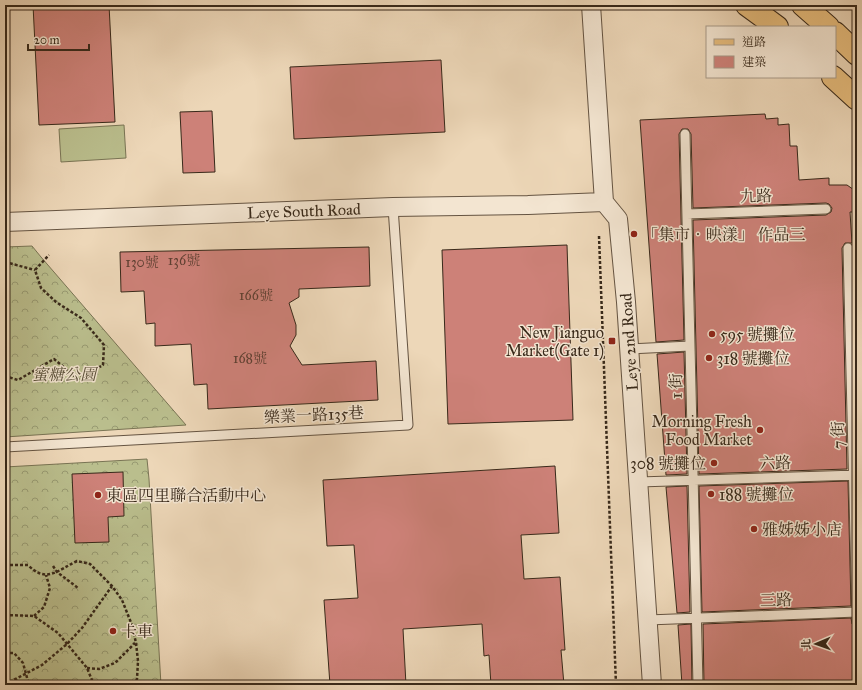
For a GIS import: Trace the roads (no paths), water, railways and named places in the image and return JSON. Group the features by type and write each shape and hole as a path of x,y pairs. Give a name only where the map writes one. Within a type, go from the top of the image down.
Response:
{"main road":[{"path":"747,5 776,26"},
{"path":"803,5 827,26"},
{"path":"836,34 857,54"},
{"path":"834,78 857,99"}],"street":[{"path":"591,5 604,202"},
{"name":"Leye South Road","path":"5,222 604,202"},
{"name":"Leye 2nd Road","path":"604,202 618,219 626,302 652,685"}],"lane":[{"name":"1 街","path":"685,134 698,685"},
{"name":"樂業一路135巷","path":"5,447 408,424 393,208"},
{"name":"九路","path":"686,214 826,209"},
{"name":"7 街","path":"848,248 855,475 857,621"},
{"path":"629,349 690,346"},
{"name":"六路","path":"639,482 855,475"},
{"name":"三路","path":"648,620 857,612"}],"place":[{"name":"「集市‧映漾」 作品三","path":"634,234"},
{"name":"595 號攤位","path":"712,334"},
{"name":"New Jianguo Market(Gate 1)","path":"612,341"},
{"name":"318 號攤位","path":"709,358"},
{"name":"Morning Fresh Food Market","path":"760,430"},
{"name":"308 號攤位","path":"714,463"},
{"name":"188 號攤位","path":"711,494"},
{"name":"東區四里聯合活動中心","path":"98,495"},
{"name":"雅姊姊小店","path":"754,529"},
{"name":"卡車","path":"113,631"}],"park label":[{"name":"蜜糖公園","path":"64,374"}]}
